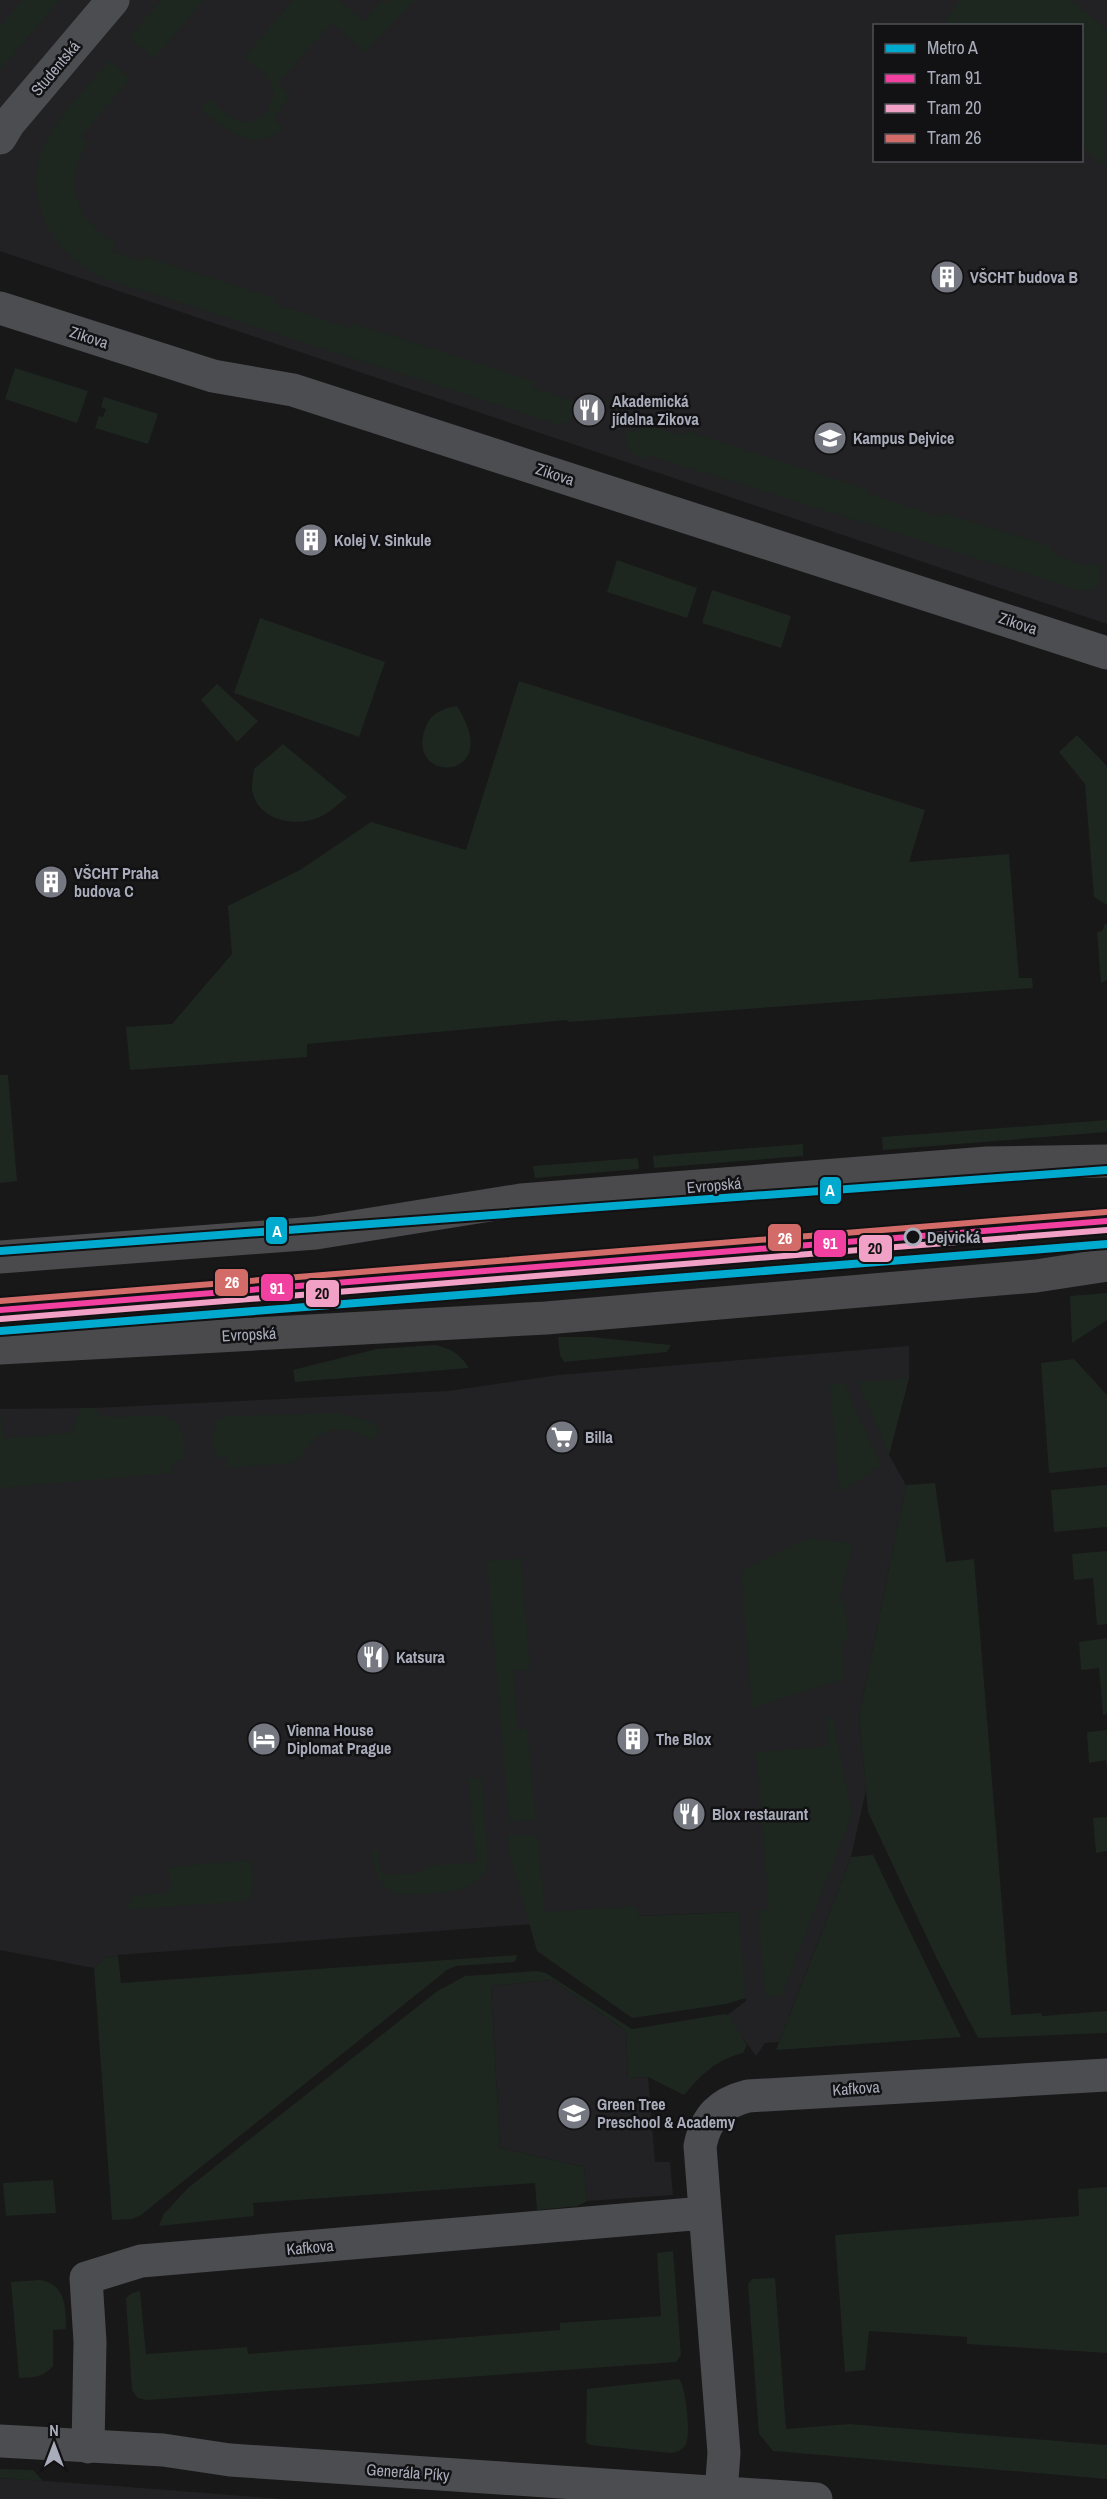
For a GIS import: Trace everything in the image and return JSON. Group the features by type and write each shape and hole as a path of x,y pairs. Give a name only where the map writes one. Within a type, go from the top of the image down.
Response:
{"main road":[{"name":"Evropská","path":"0,1257 316,1233 521,1200 987,1163 1107,1161"},
{"name":"Evropská","path":"0,1348 546,1318 1036,1276 1107,1264"}],"street":[{"name":"Studentská","path":"0,138 9,123 113,0"},
{"name":"Zikova","path":"0,308 213,376 293,390 1107,653"},
{"name":"Kafkova","path":"721,2493 724,2453 700,2146 702,2133 715,2112 734,2100 748,2096 870,2087 1107,2075"},
{"name":"Kafkova","path":"88,2446 90,2342 86,2278 141,2261 704,2213"},
{"name":"Generála Píky","path":"0,2441 163,2450 230,2460 816,2499"}],"shaded area":[{"name":"Kampus Dejvice","path":"0,0 1107,0 1107,624 0,251"},
{"path":"22,0 60,0 0,70 0,26"},
{"path":"161,0 204,0 154,59 129,38"},
{"path":"293,0 338,0 363,21 382,0 387,3 390,0 415,0 365,52 332,23 278,83 291,95 274,120 284,128 273,136 261,139 240,136 219,125 200,110 209,98 228,115 243,122 258,119 264,114 272,100 271,84 263,73 244,58"},
{"path":"960,0 1072,0 1107,30 1106,168 1083,147 1083,24 950,24 945,20"},
{"path":"110,60 130,79 81,137 88,144 75,173 74,186 82,212 102,233 115,242 113,252 142,261 143,256 277,299 276,304 350,328 352,323 534,381 532,387 577,403 570,422 557,424 109,280 90,271 72,258 57,242 46,223 39,203 36,182 39,160 47,139 60,118"},
{"path":"15,368 88,391 77,423 5,399"},
{"path":"104,397 158,414 148,444 95,428 99,416 103,417 106,409 101,407"},
{"path":"639,423 684,436 686,431 867,489 866,493 941,517 942,512 1052,547 1051,552 1080,564 1101,564 1099,585 1093,589 1081,591 648,455 646,460 632,453 625,440 627,430 635,432"},
{"path":"617,560 697,588 687,618 607,592"},
{"path":"712,590 791,616 781,648 702,623"},
{"path":"260,618 385,662 359,737 234,693"},
{"path":"519,681 925,810 909,862 1009,854 1019,978 1032,978 1033,988 568,1022 567,1020 307,1044 307,1057 130,1070 126,1027 172,1024 232,954 228,906 300,870 371,822 466,850"},
{"path":"217,684 258,721 237,742 201,700"},
{"path":"457,706 469,732 470,751 464,761 455,766 444,767 434,764 426,757 422,745 425,729 430,719 437,713"},
{"path":"1077,735 1107,766 1107,905 1094,897 1085,784 1059,752"},
{"path":"283,744 347,797 320,817 302,822 282,820 265,812 253,794 254,769"},
{"path":"1107,924 1107,980 1101,983 1097,932 1102,931"},
{"path":"0,1075 8,1075 17,1181 0,1183"},
{"path":"1107,1120 1107,1132 883,1150 882,1137"},
{"path":"803,1144 803,1156 654,1168 653,1156"},
{"path":"638,1158 639,1169 535,1178 533,1166"},
{"path":"1107,1293 1107,1320 1072,1343 1070,1296"},
{"path":"558,1337 590,1337 671,1345 667,1352 564,1362 560,1355"},
{"path":"435,1345 455,1353 469,1368 295,1382 293,1370 377,1349"},
{"path":"909,1346 909,1378 889,1455 906,1485 859,1716 866,1790 851,1857 779,2042 765,2043 756,2056 728,2018 722,2019 746,2001 738,1912 637,1916 118,1955 104,1958 94,1968 0,1950 0,1409 95,1408 448,1391 559,1375"},
{"path":"1074,1359 1107,1395 1107,1467 1049,1473 1041,1363"},
{"path":"909,1378 889,1455 858,1382"},
{"path":"844,1383 881,1466 839,1493 830,1384"},
{"path":"80,1408 95,1408 102,1417 165,1416 176,1423 182,1432 185,1458 172,1462 173,1473 0,1488 0,1414 4,1438 71,1433"},
{"path":"338,1413 367,1420 381,1429 371,1441 349,1430 326,1432 318,1436 294,1463 227,1468 227,1457 218,1458 213,1449 215,1424 217,1420 225,1416"},
{"path":"935,1483 946,1562 974,1559 1011,2015 1041,2013 1042,2016 1107,2011 1107,2033 978,2038 937,1959 868,1812 859,1716 906,1485"},
{"path":"1107,1485 1107,1527 1054,1532 1051,1490"},
{"path":"809,1538 853,1543 839,1602 845,1602 848,1641 842,1642 844,1679 752,1708 741,1571"},
{"path":"1107,1551 1107,1624 1097,1625 1093,1578 1074,1580 1072,1554"},
{"path":"521,1558 530,1669 513,1671 518,1730 527,1729 536,1820 509,1822 487,1561"},
{"path":"1107,1638 1107,1714 1103,1715 1099,1668 1081,1670 1079,1642"},
{"path":"826,1718 833,1718 852,1815 782,1995 765,1997 758,1911 769,1909 756,1752 828,1746"},
{"path":"1107,1730 1107,1769 1106,1760 1089,1763 1087,1732"},
{"path":"482,1778 488,1859 485,1872 477,1881 454,1891 400,1895 386,1888 378,1878 371,1850 379,1850 380,1870 385,1875 422,1872 426,1866 476,1862 468,1779"},
{"path":"1107,1817 1107,1851 1096,1853 1093,1818"},
{"path":"507,1835 538,1835 545,1912 636,1906 638,1916 739,1912 746,1998 726,2004 632,2018 537,1951 510,1856"},
{"path":"873,1855 961,2037 776,2050 851,1857"},
{"path":"252,1860 254,1888 249,1901 124,1910 134,1895 166,1893 171,1888 168,1867"},
{"path":"118,1955 121,1983 517,1955 515,1962 456,1966 447,1970 141,2215 132,2219 112,2220 94,1968 104,1958"},
{"path":"537,1971 546,1973 632,2029 725,2014 730,2016 747,2045 743,2053 725,2059 710,2069 684,2095 648,2077 628,2078 626,2031 552,1980 491,1986 500,2148 584,2167 587,2201 578,2206 537,2210 535,2183 253,2203 254,2216 159,2226 163,2215 188,2188 436,1992 465,1976"},
{"name":"Green Tree Preschool & Academy","path":"552,1980 626,2031 628,2078 648,2077 655,2162 670,2162 673,2195 587,2201 584,2167 500,2148 491,1986"},
{"path":"53,2180 56,2213 6,2216 3,2183"},
{"path":"1107,2187 1107,2353 967,2344 967,2337 869,2331 865,2370 845,2372 835,2235 1079,2216 1078,2189"},
{"path":"673,2251 681,2355 676,2362 147,2400 138,2398 132,2390 126,2298 132,2293 140,2291 146,2354 247,2347 248,2354 560,2330 560,2323 661,2316 657,2253"},
{"path":"775,2278 786,2429 849,2424 1107,2445 1107,2479 773,2451 759,2434 748,2284 752,2279"},
{"path":"40,2280 49,2282 60,2292 65,2305 66,2329 53,2330 53,2366 38,2376 19,2378 11,2282"},
{"path":"679,2379 686,2400 688,2421 686,2444 682,2449 671,2453 590,2445 586,2442 587,2389"},
{"path":"0,2469 33,2470 43,2481 0,2478"},
{"path":"0,2478 116,2486 283,2499 0,2499"}],"metro line":[{"name":"A","path":"0,1251 1107,1170"},
{"name":"A","path":"0,1331 1107,1244"}],"tram line":[{"name":"26","path":"0,1301 1106,1212"},
{"name":"91","path":"0,1310 1107,1221"},
{"name":"20","path":"1,1319 1107,1230"}],"place":[{"name":"VŠCHT budova B","path":"947,277"},
{"name":"Akademická jídelna Zikova","path":"589,410"},
{"name":"Kampus Dejvice","path":"830,438"},
{"name":"Kolej V. Sinkule","path":"311,540"},
{"name":"VŠCHT Praha budova C","path":"51,882"},
{"name":"Dejvická","path":"913,1237"},
{"name":"Billa","path":"562,1437"},
{"name":"Katsura","path":"373,1657"},
{"name":"Vienna House Diplomat Prague","path":"264,1739"},
{"name":"The Blox","path":"633,1739"},
{"name":"Blox restaurant","path":"689,1814"},
{"name":"Green Tree Preschool & Academy","path":"574,2113"}]}
